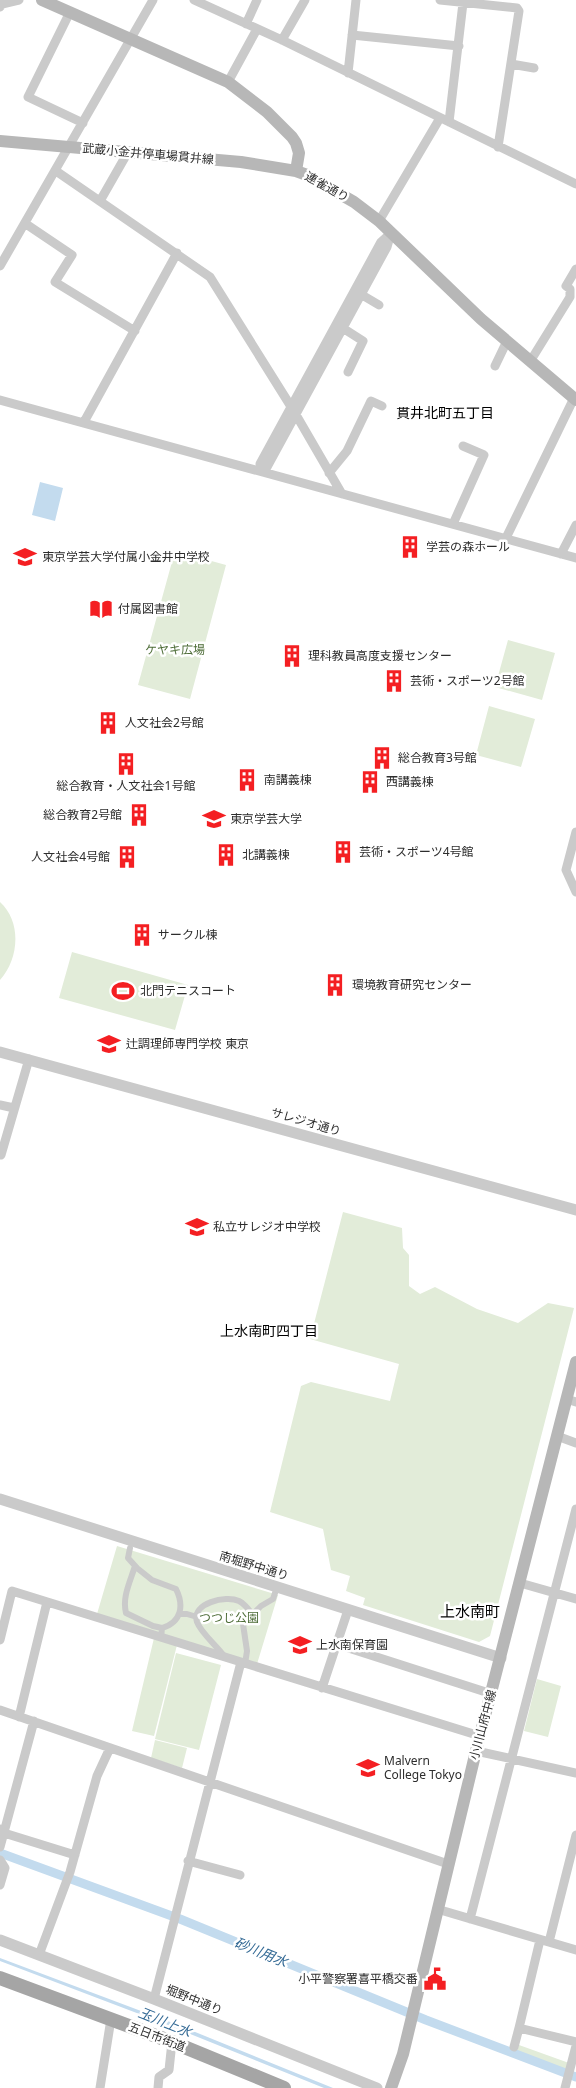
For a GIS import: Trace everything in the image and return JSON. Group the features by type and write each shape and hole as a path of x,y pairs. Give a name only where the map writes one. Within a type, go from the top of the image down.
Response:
{"main road":[{"name":"連雀通り","path":"42,0 228,82 266,112 292,137 300,153 296,171 332,188 379,221 447,287 575,399"},
{"name":"武蔵小金井停車場貫井線","path":"0,141 242,162 296,171"},
{"name":"小川山府中線","path":"391,2088 403,2054 476,1751 557,1436 571,1400 576,1362"},
{"name":"五日市街道","path":"0,1978 172,2042 284,2088"}],"street":[{"path":"0,7 2,4 19,0"},
{"path":"0,266 26,224 153,0"},
{"path":"194,0 282,40 576,184"},
{"path":"246,24 257,0"},
{"path":"282,40 305,0"},
{"path":"348,73 356,0"},
{"path":"440,0 517,8 519,11 498,147"},
{"path":"449,122 463,3"},
{"path":"70,12 28,97 83,123"},
{"path":"228,82 257,29"},
{"path":"352,35 459,46"},
{"path":"511,64 534,68"},
{"path":"379,221 440,118"},
{"path":"100,201 128,152"},
{"path":"56,171 210,277 293,410 342,494"},
{"path":"26,224 72,255 55,282 135,331"},
{"path":"260,472 267,467 293,410 357,293 387,246 392,233"},
{"path":"84,422 177,253"},
{"path":"531,360 570,297 570,289 566,286 576,269"},
{"path":"357,293 379,305"},
{"path":"339,326 363,341 348,372"},
{"path":"495,366 507,341"},
{"path":"506,538 575,399"},
{"path":"0,400 576,558"},
{"path":"330,473 346,451 371,401 382,406"},
{"path":"453,524 484,455 463,446"},
{"path":"561,554 576,525"},
{"path":"576,832 566,870 576,892"},
{"name":"サレジオ通り","path":"0,1052 576,1210"},
{"path":"1,1154 29,1060"},
{"path":"0,1105 14,1108"},
{"path":"557,1436 576,1443"},
{"name":"南堀野中通り","path":"0,1499 501,1658"},
{"path":"470,1919 576,1509"},
{"path":"130,1548 128,1558 135,1566 159,1584 176,1589 180,1598 180,1614 173,1624 162,1628 153,1626 126,1613 124,1605 125,1595 135,1566"},
{"path":"520,1583 576,1599"},
{"path":"154,1999 209,1782 247,1651 243,1624 261,1606 274,1599 277,1587"},
{"path":"0,1640 12,1591 480,1736"},
{"path":"225,1658 217,1645 202,1631 197,1617 202,1607 221,1599 240,1602 253,1615"},
{"path":"19,1716 48,1602"},
{"path":"322,1688 348,1610"},
{"path":"180,1614 197,1617"},
{"path":"161,1638 162,1628"},
{"path":"336,1644 492,1694"},
{"path":"0,1710 448,1864"},
{"path":"0,1847 2,1831 34,1721"},
{"path":"39,1955 75,1855 97,1776 110,1748"},
{"path":"476,1751 576,1773"},
{"path":"2,1831 75,1855"},
{"path":"514,2047 576,1835"},
{"path":"0,1860 5,1868 0,1885"},
{"path":"188,1861 240,1874"},
{"path":"437,1909 576,1950"},
{"name":"堀野中通り","path":"0,1940 377,2088"},
{"path":"100,2088 111,2019"},
{"path":"519,2028 576,2044 565,2088"},
{"path":"158,2088 159,2077 168,2070 172,2042"}],"green space":[{"name":"ケヤキ広場","path":"175,551 226,565 190,699 138,685"},
{"path":"508,640 555,653 542,700 495,687"},
{"path":"489,706 535,719 521,767 476,755"},
{"path":"0,902 12,920 15,930 15,941 11,962 0,980"},
{"name":"北門テニスコート","path":"72,952 188,985 175,1030 59,998"},
{"path":"343,1212 402,1228 403,1248 409,1255 409,1286 420,1294 435,1287 477,1309 518,1323 548,1303 574,1308 490,1636 479,1642 363,1605 365,1598 346,1591 350,1576 331,1570 323,1529 270,1512 301,1386 311,1382 390,1401 399,1364 310,1339"},
{"name":"つつじ公園","path":"117,1546 278,1595 257,1664 97,1614"},
{"path":"154,1638 177,1645 154,1736 132,1731"},
{"path":"176,1653 221,1665 199,1750 155,1739"},
{"path":"537,1679 561,1686 548,1737 524,1731"},
{"path":"155,1740 187,1748 182,1768 151,1758"},
{"path":"519,2045 569,2063 568,2071 517,2051"}],"water":[{"path":"40,482 63,488 55,521 32,515"},
{"name":"玉川上水","path":"0,1958 173,2023 333,2088 324,2088 163,2023 0,1961"}],"waterway":[{"name":"砂川用水","path":"0,1853 180,1919 426,2020 576,2077"}],"place":[{"name":"学芸の森ホール","path":"410,547"},
{"name":"東京学芸大学付属小金井中学校","path":"25,557"},
{"name":"付属図書館","path":"101,609"},
{"name":"理科教員高度支援センター","path":"292,656"},
{"name":"芸術・スポーツ2号館","path":"394,681"},
{"name":"人文社会2号館","path":"108,723"},
{"name":"総合教育3号館","path":"382,758"},
{"name":"総合教育・人文社会1号館","path":"126,764"},
{"name":"南講義棟","path":"247,780"},
{"name":"西講義棟","path":"370,782"},
{"name":"総合教育2号館","path":"139,815"},
{"name":"東京学芸大学","path":"214,819"},
{"name":"芸術・スポーツ4号館","path":"343,852"},
{"name":"北講義棟","path":"226,855"},
{"name":"人文社会4号館","path":"127,857"},
{"name":"サークル棟","path":"142,935"},
{"name":"環境教育研究センター","path":"335,985"},
{"name":"北門テニスコート","path":"123,991"},
{"name":"辻調理師専門学校 東京","path":"109,1044"},
{"name":"私立サレジオ中学校","path":"197,1227"},
{"name":"上水南保育園","path":"300,1645"},
{"name":"Malvern College Tokyo","path":"368,1768"},
{"name":"小平警察署喜平橋交番","path":"435,1979"}],"district":[{"name":"貫井北町五丁目","path":"445,413"},
{"name":"上水南町四丁目","path":"269,1331"},
{"name":"上水南町","path":"470,1612"}]}
